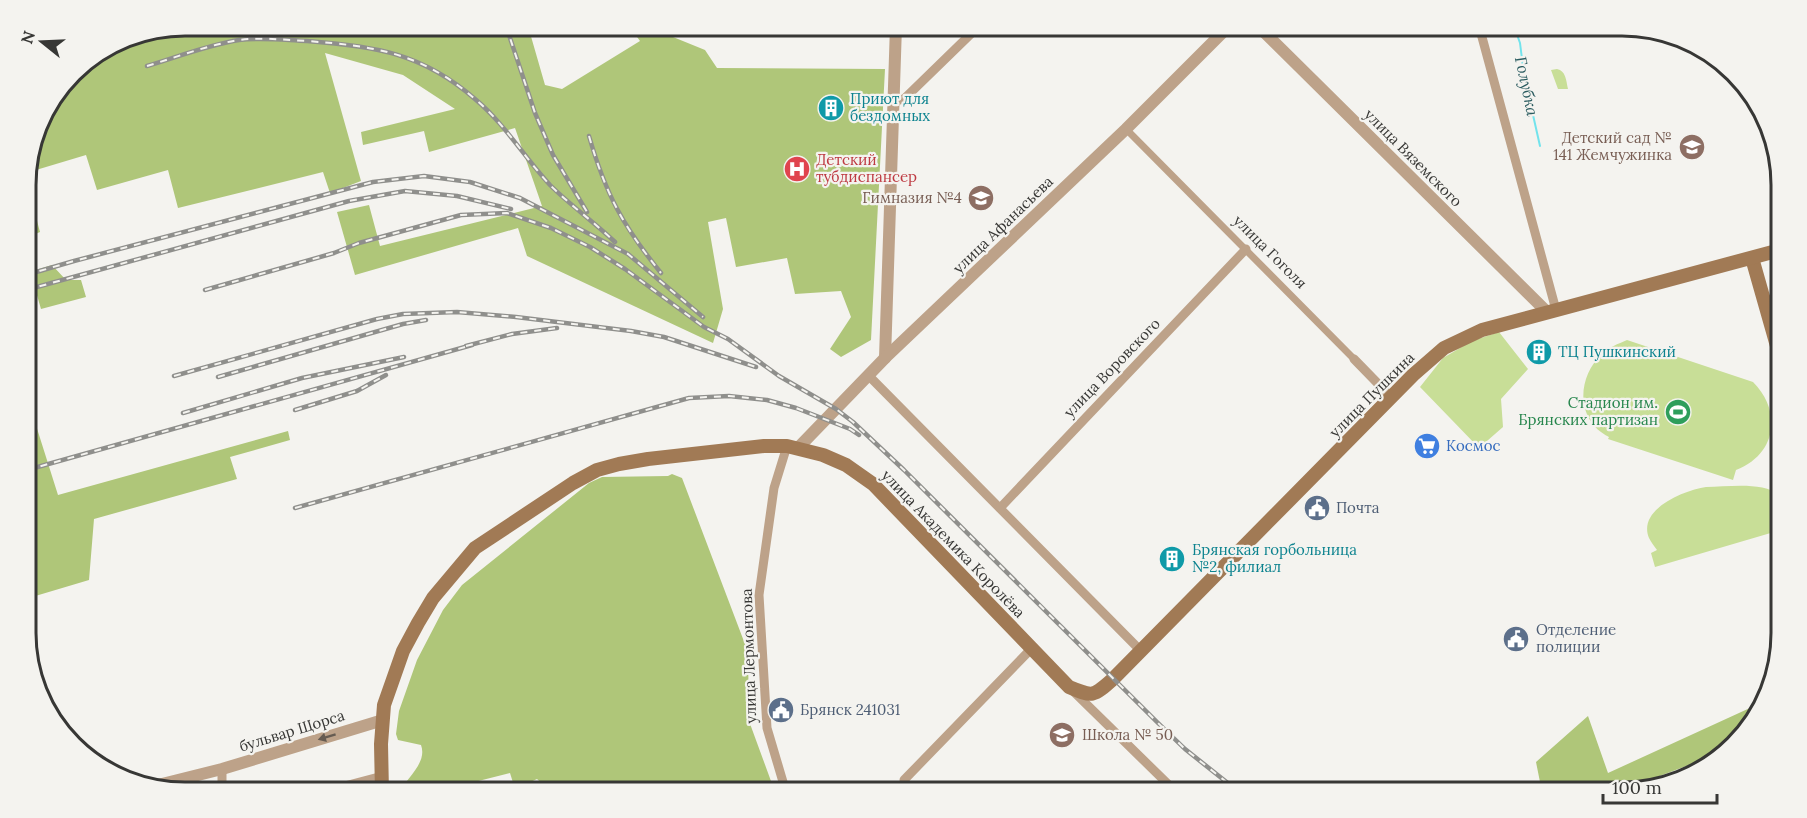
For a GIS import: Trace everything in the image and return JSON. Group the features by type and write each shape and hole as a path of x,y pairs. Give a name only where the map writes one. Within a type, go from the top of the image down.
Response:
{"main road":[{"name":"улица Пушкина","path":"1098,692 1142,651 1390,397 1444,348 1482,330 1771,253"},
{"path":"1752,258 1771,325"},
{"name":"улица Академика Королёва","path":"383,720 384,705 403,651 433,598 476,548 524,514 573,483 597,471 648,459 752,447 793,447 823,455 846,465 873,484 1069,687"},
{"path":"1069,687 1088,694 1098,692"},
{"path":"381,782 383,720"}],"street":[{"path":"885,358 896,36"},
{"path":"894,101 904,99 969,36"},
{"name":"улица Афанасьева","path":"793,447 1126,129 1219,36"},
{"name":"улица Вяземского","path":"1268,36 1552,311"},
{"path":"1482,36 1552,311"},
{"name":"улица Гоголя","path":"1126,129 1390,397"},
{"name":"улица Воровского","path":"1000,508 1246,249"},
{"path":"869,376 1142,651"},
{"name":"улица Лермонтова","path":"783,782 767,728 759,595 774,488 793,447"},
{"path":"904,780 1032,648"},
{"name":"улица Академика Королёва","path":"1069,687 1166,782"},
{"path":"1097,715 1098,692"},
{"name":"бульвар Щорса","path":"172,782 222,769 383,720"},
{"path":"222,769 222,782"},
{"path":"366,782 381,778"}],"green space":[{"path":"531,36 545,85 562,89 640,41 636,36 671,36 705,50 717,68 885,69 871,340 841,357 830,349 851,317 841,291 795,294 787,258 736,267 726,218 708,222 723,309 713,343 527,256 518,228 355,275 337,212 369,205 380,246 542,206 515,128 429,152 424,131 363,145 361,132 455,109 403,75 325,53 361,181 330,193 323,172 178,208 168,170 97,190 86,155 37,170 41,147 51,119 67,94 80,80 94,67 128,47 166,37"},
{"path":"1557,69 1564,74 1568,89 1558,89 1551,70"},
{"path":"36,217 40,232 36,234"},
{"path":"52,265 66,280 81,280 86,297 41,309 36,292 36,270"},
{"path":"1499,332 1528,369 1501,399 1503,427 1479,448 1420,387 1443,358 1472,341"},
{"name":"Стадион им. Брянских партизан","path":"1627,340 1753,382 1763,394 1769,406 1771,432 1760,454 1736,470 1733,480 1608,439 1609,437 1590,420 1583,398 1588,374 1594,363 1605,352"},
{"path":"36,425 58,495 288,431 290,440 230,457 237,479 94,519 89,580 36,596"},
{"path":"672,474 682,478 748,652 749,721 771,782 540,782 537,779 530,782 513,782 510,773 474,782 407,782 419,765 422,752 421,745 398,740 396,734 399,711 417,660 443,610 462,585 589,483 602,477 668,476"},
{"path":"1745,486 1771,490 1771,533 1655,567 1651,553 1657,550 1649,538 1647,528 1650,518 1665,503 1697,489"},
{"path":"1751,708 1734,731 1705,757 1651,779 1632,782 1540,782 1536,762 1588,716 1608,773"}],"waterway":[{"name":"Голубка","path":"1518,36 1540,146"}],"railway":[{"path":"509,36 535,113 553,155 587,212"},
{"path":"147,66 216,45 256,39 307,41 376,49 416,62 436,71 475,99 505,130 550,185 615,242"},
{"path":"589,136 602,176 617,209 636,240 661,273"},
{"path":"36,272 373,182 424,176 470,182 520,198 628,254 703,317"},
{"path":"36,287 349,201 405,191 457,196 511,209"},
{"path":"205,290 334,253 359,243 461,215 507,213 551,228 590,247 625,269 704,327 728,339 779,376 836,409 853,422 1185,749 1226,782"},
{"path":"174,376 377,319 403,314 457,312 516,317 664,337 756,367"},
{"path":"218,377 403,324 426,320"},
{"path":"466,346 512,334 557,328"},
{"path":"36,467 472,345"},
{"path":"183,413 302,378 404,357"},
{"path":"295,410 357,391 386,375"},
{"path":"295,508 689,398 729,396 767,400 796,408 850,429 859,435"}],"place":[{"name":"Приют для бездомных","path":"831,108"},
{"name":"Детский сад № 141 Жемчужинка","path":"1692,147"},
{"name":"Детский тубдиспансер","path":"797,169"},
{"name":"Гимназия №4","path":"981,198"},
{"name":"ТЦ Пушкинский","path":"1539,352"},
{"name":"Стадион им. Брянских партизан","path":"1678,412"},
{"name":"Космос","path":"1427,446"},
{"name":"Почта","path":"1317,508"},
{"name":"Брянская горбольница №2, филиал","path":"1172,559"},
{"name":"Отделение полиции","path":"1516,639"},
{"name":"Брянск 241031","path":"781,710"},
{"name":"Школа № 50","path":"1062,735"}]}
